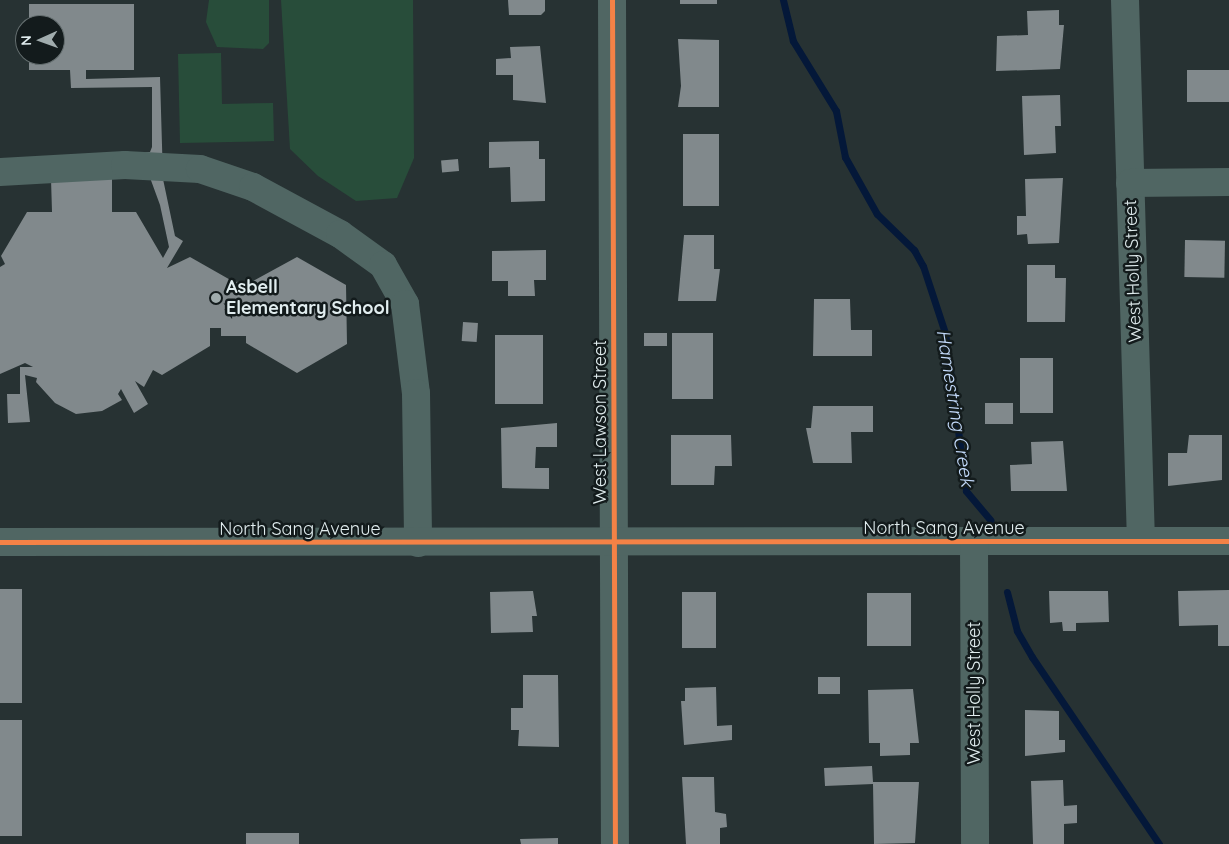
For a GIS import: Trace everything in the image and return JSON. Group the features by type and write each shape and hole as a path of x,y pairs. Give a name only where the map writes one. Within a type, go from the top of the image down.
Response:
{"street":[{"name":"West Lawson Street","path":"612,0 615,844"},
{"name":"West Holly Street","path":"1125,0 1140,541"},
{"path":"0,172 125,165 200,169 253,187 340,234 383,264 405,304 416,392 418,543"},
{"path":"1130,184 1229,182"},
{"name":"North Sang Avenue","path":"0,542 614,544 1229,541"},
{"name":"West Holly Street","path":"974,542 975,844"}],"green space":[{"path":"209,0 269,0 269,43 263,49 217,47 206,22"},
{"path":"281,0 413,0 414,158 397,198 356,201 318,176 290,149"},
{"path":"221,53 222,104 273,103 274,141 180,143 178,54"}],"building":[{"path":"508,0 545,0 545,11 541,15 509,15"},
{"path":"680,0 717,0 717,4 680,4"},
{"path":"29,4 134,4 134,70 86,70 86,79 160,77 163,179 175,236 183,241 167,268 190,257 234,282 253,281 297,257 346,285 347,344 297,373 246,343 246,336 221,336 221,328 210,328 210,346 162,375 153,370 144,387 135,381 148,404 134,413 121,389 118,394 122,400 102,411 76,414 55,403 36,382 37,378 25,375 30,422 8,423 7,394 20,394 20,367 33,367 25,363 0,374 0,267 5,264 1,256 27,212 52,212 51,179 112,179 112,212 136,212 163,258 169,247 160,205 141,153 150,152 152,147 152,87 71,88 70,70 29,70 29,65 65,65 65,15 29,15"},
{"path":"1059,10 1059,25 1064,25 1060,69 996,71 997,36 1028,35 1027,11"},
{"path":"678,39 719,40 719,107 678,107 681,86"},
{"path":"540,46 546,103 513,100 513,75 496,75 496,59 511,58 510,47"},
{"path":"1187,70 1229,70 1229,102 1187,102"},
{"path":"1060,95 1061,126 1055,126 1056,153 1024,155 1022,96"},
{"path":"683,134 719,134 719,206 683,206"},
{"path":"539,141 539,159 545,159 545,201 511,202 510,167 489,168 489,142"},
{"path":"458,159 459,171 442,172 441,160"},
{"path":"1063,178 1059,243 1028,244 1027,234 1017,235 1017,216 1026,216 1025,179"},
{"path":"684,235 714,235 714,269 720,269 716,301 678,301"},
{"path":"1185,240 1225,241 1224,278 1184,277"},
{"path":"546,250 546,280 534,280 535,296 508,296 508,281 492,281 492,251"},
{"path":"1027,265 1055,265 1055,278 1066,278 1065,322 1027,322"},
{"path":"814,299 850,299 851,330 872,330 872,356 813,356"},
{"path":"463,322 478,323 477,342 462,341"},
{"path":"644,333 667,333 667,346 644,346"},
{"path":"672,333 713,333 713,399 672,399"},
{"path":"495,335 543,335 543,404 495,404"},
{"path":"1020,358 1053,358 1053,413 1020,413"},
{"path":"985,403 1013,403 1013,424 985,424"},
{"path":"813,406 873,406 873,432 851,432 852,463 813,463 806,428 811,428"},
{"path":"557,423 557,447 536,447 535,468 549,468 549,489 502,488 501,428"},
{"path":"671,435 731,435 732,466 715,466 714,485 671,485"},
{"path":"1189,435 1222,435 1222,480 1168,486 1168,453 1187,453"},
{"path":"1063,441 1067,491 1011,491 1010,465 1032,464 1031,442"},
{"path":"0,589 22,589 22,703 0,703"},
{"path":"1229,590 1229,646 1218,646 1218,625 1179,626 1178,591"},
{"path":"533,591 537,616 532,616 533,632 491,633 490,592"},
{"path":"1049,591 1108,591 1109,622 1076,623 1076,631 1063,631 1062,622 1050,623"},
{"path":"682,592 716,592 716,648 682,648"},
{"path":"867,593 911,593 911,646 867,646"},
{"path":"523,675 558,675 559,747 518,746 519,730 511,730 511,708 523,708"},
{"path":"818,677 840,677 840,694 818,694"},
{"path":"716,687 717,726 732,725 732,740 684,745 681,701 685,701 685,688"},
{"path":"913,689 919,743 910,743 910,755 880,756 880,743 869,743 868,690"},
{"path":"1025,710 1059,711 1059,740 1065,740 1065,752 1025,756"},
{"path":"0,720 22,720 22,836 0,836"},
{"path":"872,766 873,782 919,782 915,843 874,844 873,784 825,786 824,768"},
{"path":"682,777 714,777 715,812 726,814 727,827 720,828 720,844 686,844"},
{"path":"1063,780 1064,806 1077,805 1077,823 1064,824 1064,844 1033,844 1031,781"},
{"path":"246,833 299,833 299,844 246,844"},
{"path":"558,838 558,844 521,844 520,839"}],"waterway":[{"name":"Hamestring Creek","path":"783,0 793,41 836,111 845,157 877,214 914,250 923,266 945,333 966,491 990,520"},
{"name":"Hamestring Creek","path":"1007,592 1017,631 1032,657 1159,844"}],"cycle path":[{"path":"612,0 615,844"},
{"path":"0,542 1229,541"}],"place":[{"name":"Asbell Elementary School","path":"216,298"}]}
